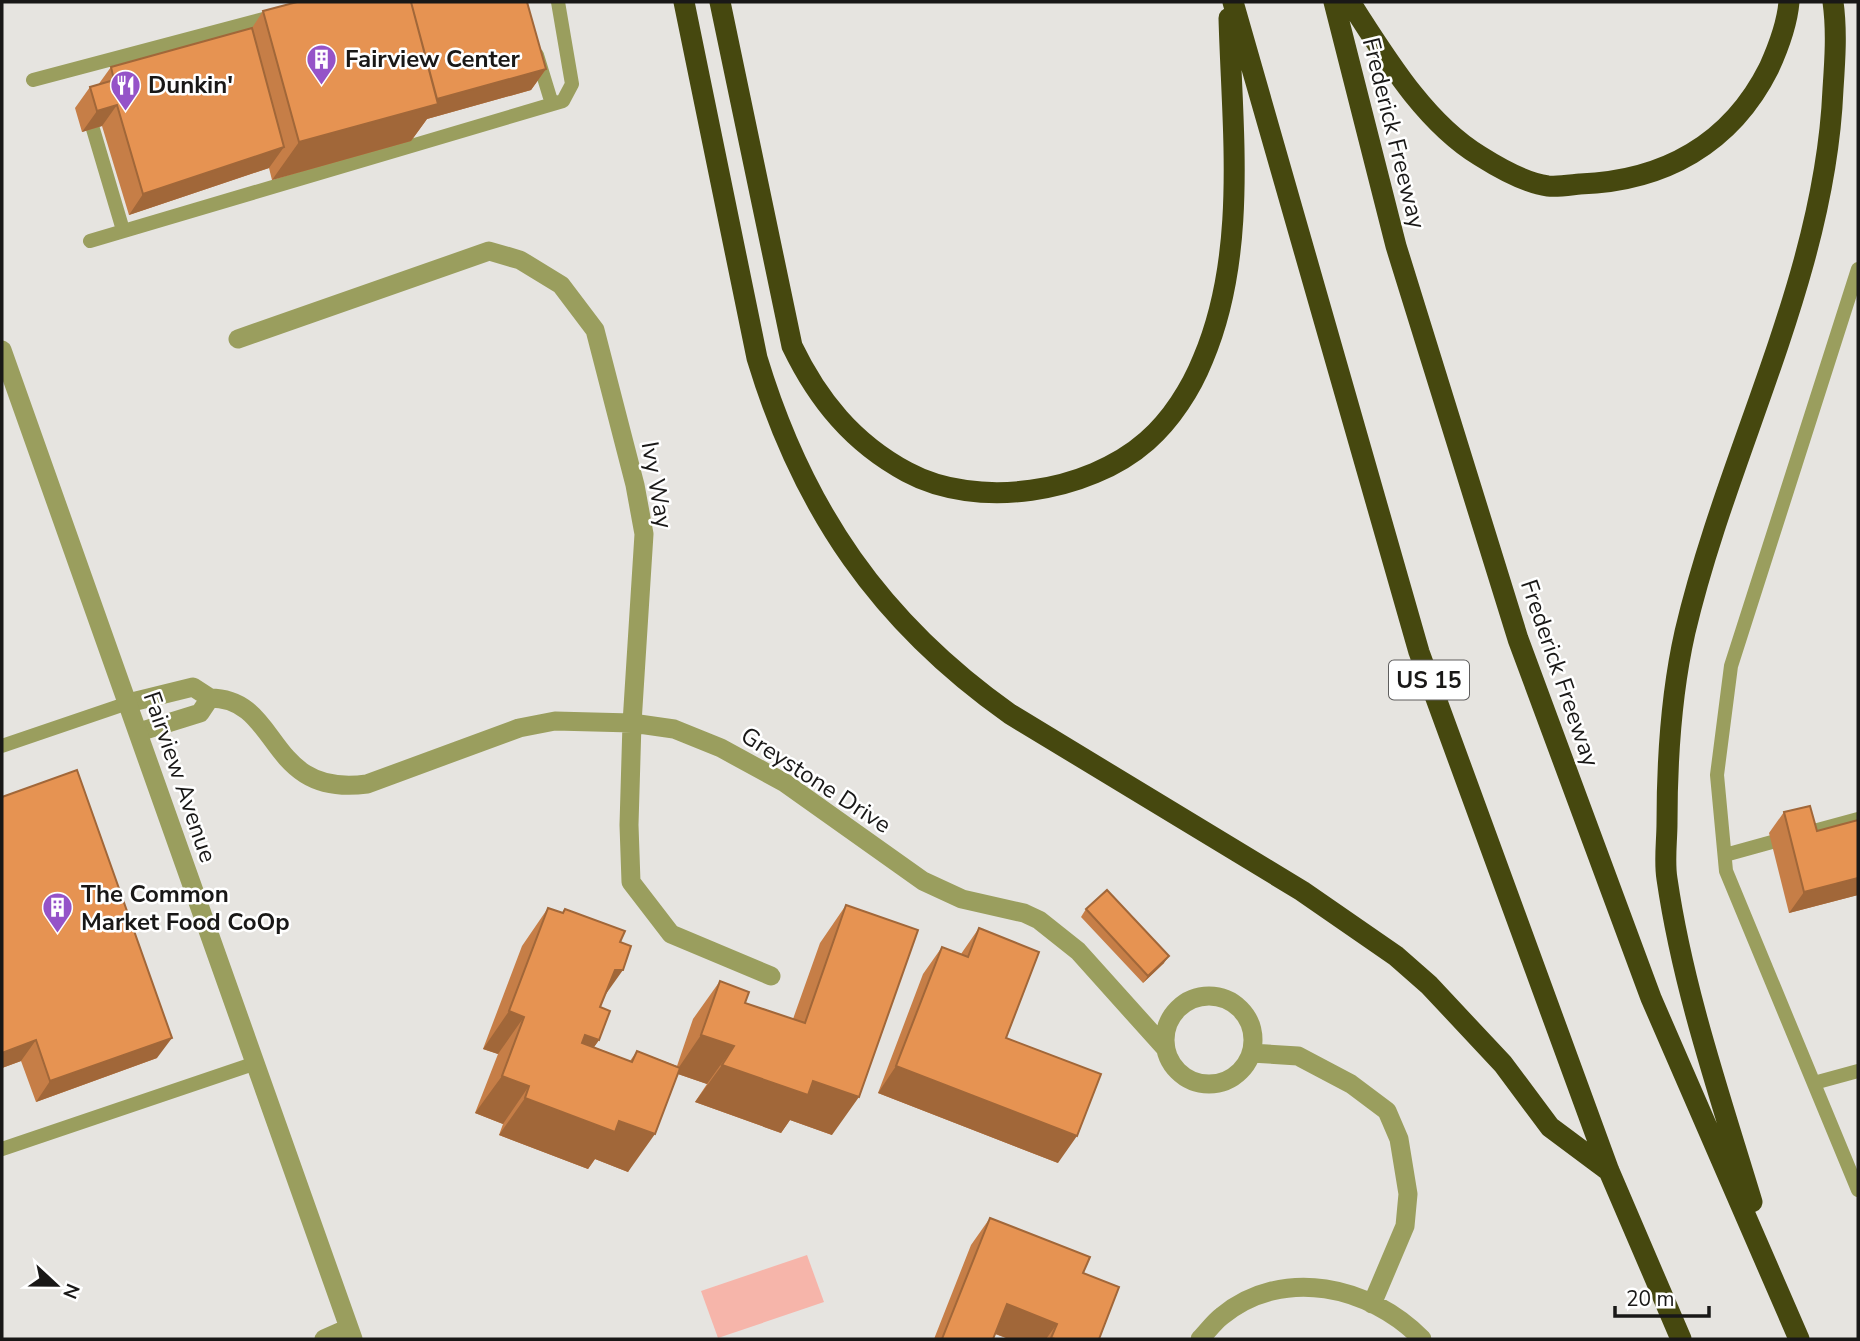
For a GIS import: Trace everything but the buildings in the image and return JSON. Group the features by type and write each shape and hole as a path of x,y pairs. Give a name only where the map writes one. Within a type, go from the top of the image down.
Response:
{"highway":[{"path":"684,2 757,358 773,411 820,508 887,607 977,691 1010,714 1302,891 1396,956 1429,985 1503,1064 1550,1127 1609,1171"},
{"path":"720,2 792,346 810,384 839,421 876,453 909,474 984,494 1031,490 1073,480 1110,465 1146,442 1167,421 1203,359 1218,319 1232,222 1231,2"},
{"name":"US 15","path":"1231,2 1419,652 1609,1171 1681,1339"},
{"name":"Frederick Freeway","path":"1334,2 1396,246 1518,639 1651,998 1799,1339"},
{"path":"1350,2 1419,100 1441,125 1478,155 1520,177 1548,186 1607,183 1635,178 1680,160 1707,144 1748,106 1785,30 1789,2"},
{"path":"1781,1298 1696,1018 1682,958 1666,875 1667,761 1685,633 1708,551 1811,242 1826,164 1833,105 1833,2"}],"street":[{"name":"Ivy Way","path":"238,339 489,251 520,260 561,285 595,330 635,485 644,534 632,723 629,825 631,882 671,934 771,976"},
{"name":"Fairview Avenue","path":"2,350 139,732 253,1064 351,1334"},
{"name":"Greystone Drive","path":"128,703 193,687 210,698 227,698 258,719 294,767 314,780 350,787 367,784 519,728 555,720 632,723 674,729 721,748 785,783 923,881 962,899 996,909 1024,912 1039,920 1078,951 1166,1049 1180,1074 1192,1082 1206,1084 1234,1076 1251,1053"},
{"path":"139,732 201,713 210,698"},
{"path":"1166,1049 1169,1021 1178,1009 1190,1000 1218,997 1232,1003 1250,1025 1251,1053 1298,1056 1351,1084 1387,1111 1399,1139 1408,1194 1405,1226 1372,1304"},
{"path":"1200,1339 1221,1316 1245,1302 1294,1287 1310,1285 1338,1290 1372,1304 1391,1314 1422,1339"},
{"path":"324,1339 351,1334"}],"lane":[{"path":"90,241 563,101 572,84 558,2"},
{"path":"33,80 296,10"},
{"path":"531,37 552,104"},
{"path":"93,129 123,230"},
{"path":"1858,269 1731,666 1717,775 1726,871 1858,1190"},
{"path":"2,746 128,703"},
{"path":"1798,835 1858,819"},
{"path":"1725,855 1772,842"},
{"path":"2,1149 253,1064"},
{"path":"1814,1083 1858,1071"}],"shaded area":[{"path":"807,1255 824,1302 718,1338 701,1291"}],"place":[{"name":"Fairview Center","path":"322,86"},
{"name":"Dunkin'","path":"125,112"},
{"name":"The Common Market Food CoOp","path":"58,935"}]}
